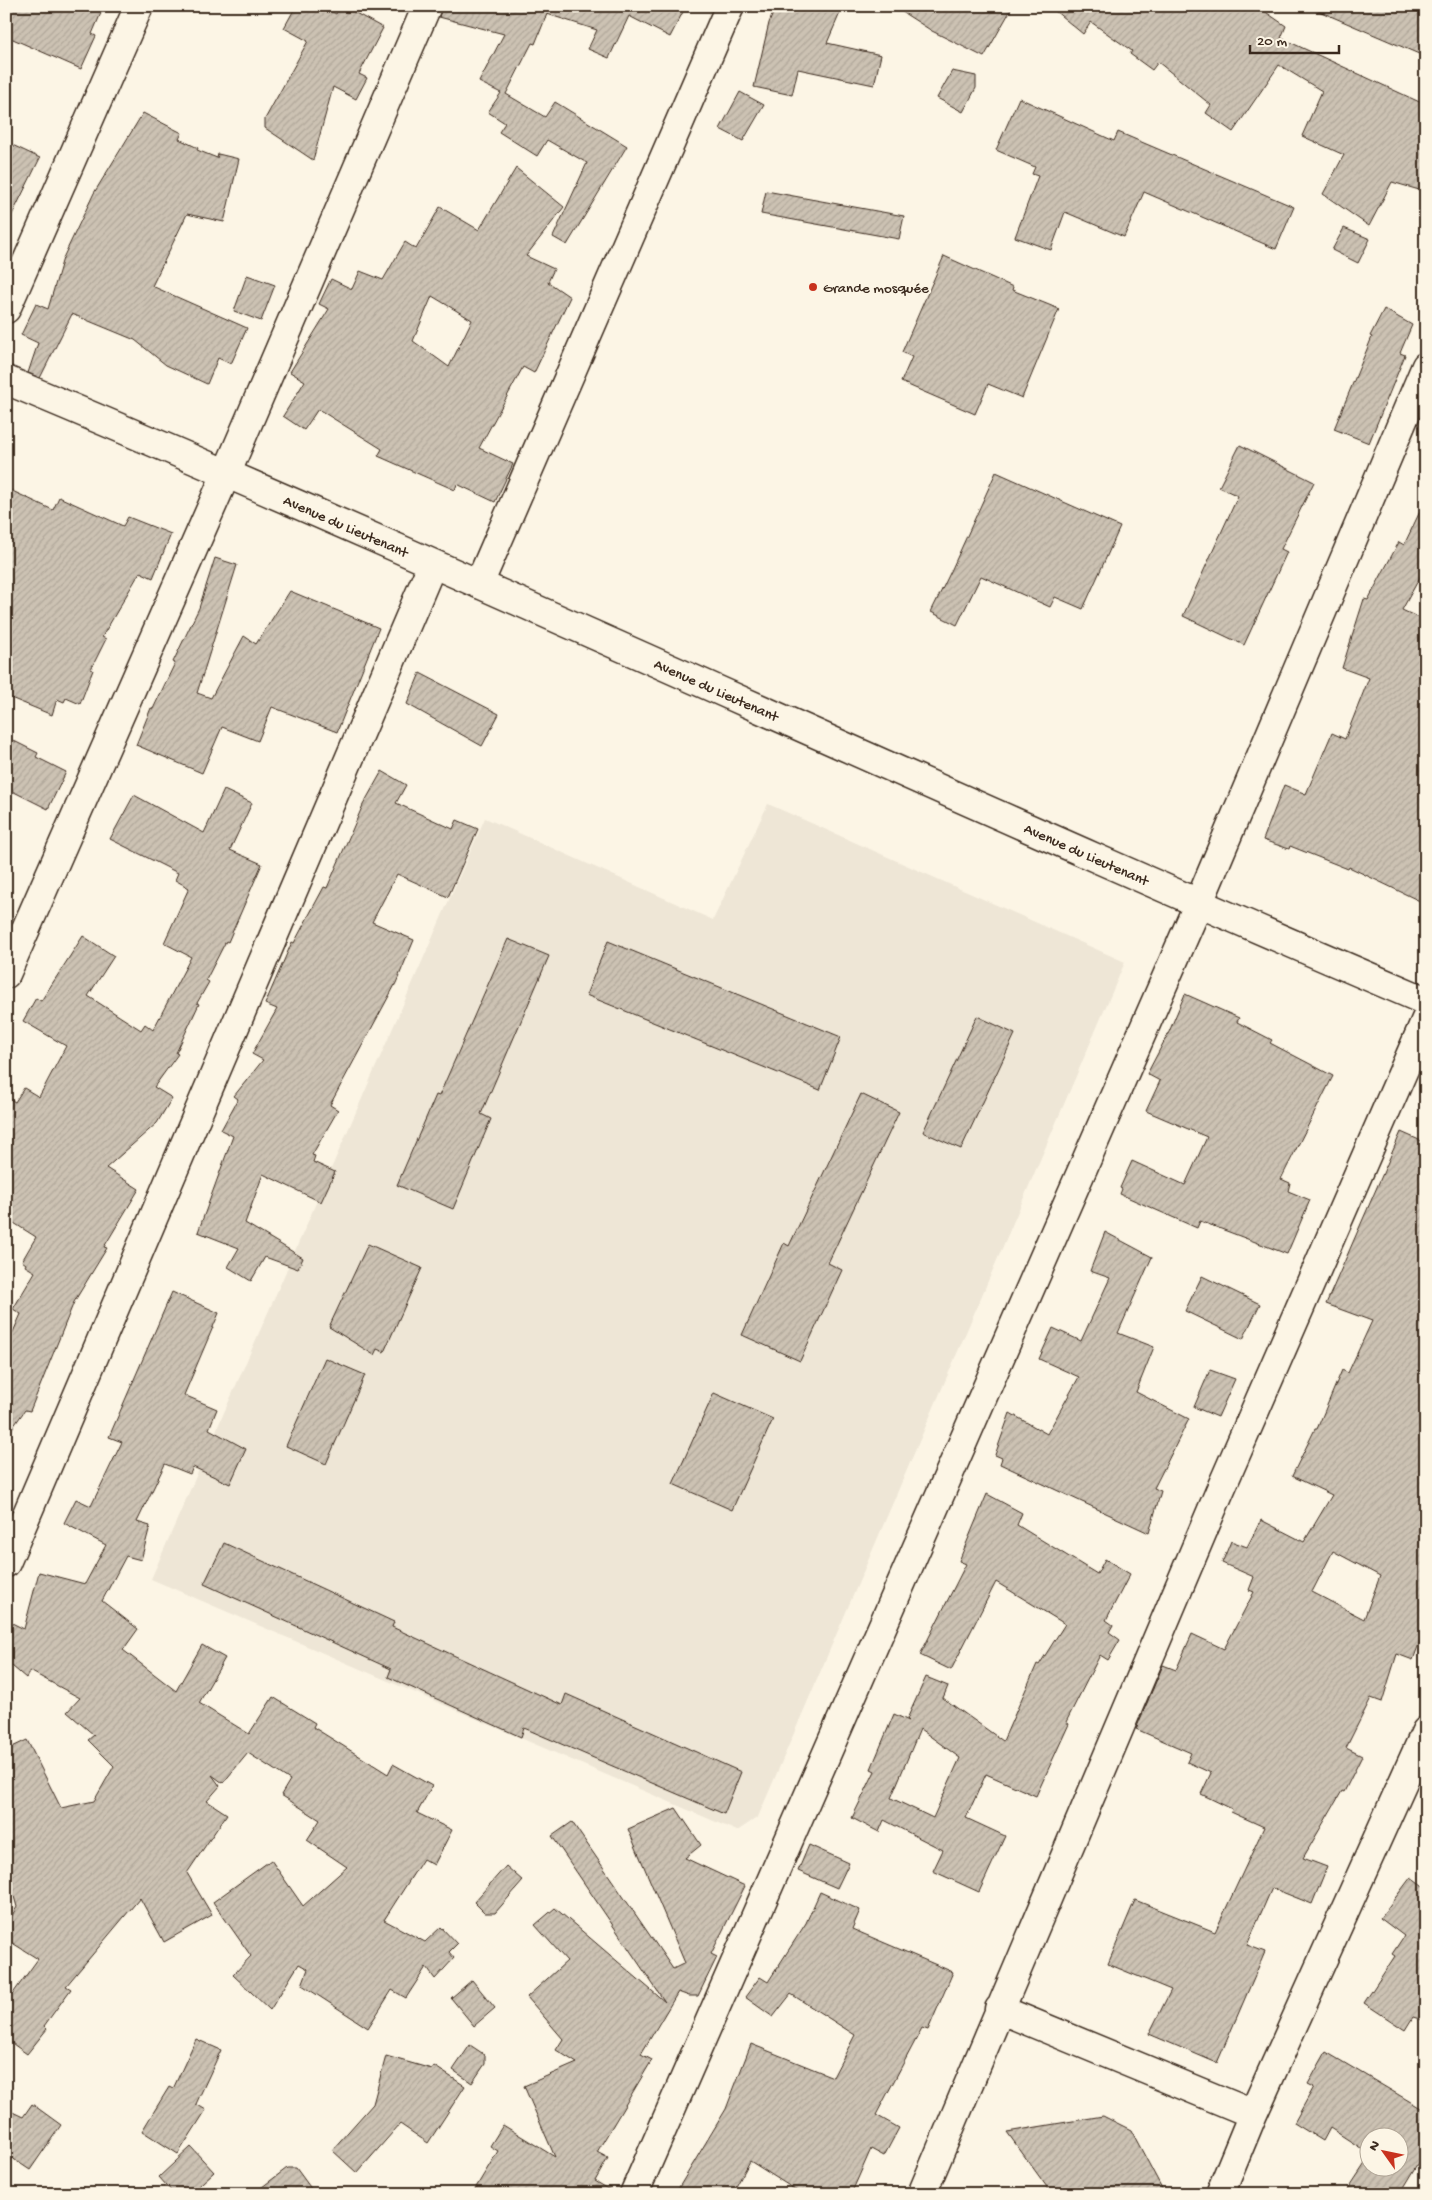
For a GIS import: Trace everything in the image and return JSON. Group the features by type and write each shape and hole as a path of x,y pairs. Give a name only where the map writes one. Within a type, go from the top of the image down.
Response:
{"street":[{"path":"6,309 139,6"},
{"path":"6,974 227,472 427,6"},
{"path":"479,584 730,6"},
{"path":"634,2194 1198,905 1426,366"},
{"name":"Avenue du Lieutenant","path":"6,380 227,472 1198,905 1426,1001"},
{"path":"6,1563 432,565"},
{"path":"922,2194 1227,1475 1426,1020"},
{"path":"1220,2194 1253,2114 1426,1731"},
{"path":"999,2009 1253,2114"}],"shaded area":[{"path":"768,804 1125,962 758,1817 737,1831 151,1579 485,818 713,920"}],"building":[{"path":"6,6 104,6 92,34 96,36 81,69 6,36"},
{"path":"296,6 321,6 336,14 340,6 343,6 383,28 359,74 367,78 356,99 333,87 313,160 265,128 265,119 308,41 284,28"},
{"path":"442,6 686,6 670,37 629,16 609,58 588,49 597,30 547,14 535,44 532,43 506,94 545,117 555,102 627,146 567,245 553,237 587,163 547,140 537,156 499,132 505,123 488,112 501,93 479,82 504,34 439,17"},
{"path":"776,6 843,6 827,43 881,55 874,85 798,69 792,95 754,87 769,23"},
{"path":"893,6 1013,6 984,57 932,31"},
{"path":"1049,6 1257,6 1286,26 1281,38 1426,105 1426,192 1392,182 1369,226 1323,194 1344,155 1302,136 1322,91 1279,65 1233,132 1206,113 1211,105 1158,62 1152,70 1130,54 1132,51 1091,22 1083,34"},
{"path":"1307,6 1426,6 1426,57"},
{"path":"952,71 976,76 976,88 963,112 937,98"},
{"path":"740,92 764,105 743,141 720,129"},
{"path":"1019,98 1114,141 1118,132 1294,207 1276,249 1144,192 1124,237 1065,212 1051,250 1015,237 1038,176 1032,174 1035,167 996,150"},
{"path":"143,113 182,133 179,139 198,148 197,150 217,158 218,154 239,159 224,222 187,214 152,286 247,328 231,364 218,358 207,384 166,365 135,340 72,314 40,378 28,373 38,343 21,335 36,304 48,309 63,258 94,193"},
{"path":"6,142 40,158 6,227"},
{"path":"516,168 564,207 526,256 554,269 548,282 570,297 534,373 523,367 479,448 513,464 495,502 457,484 455,490 378,456 382,449 318,409 304,430 283,416 305,381 290,372 329,309 319,304 331,279 352,289 360,271 383,280 405,242 416,249 440,207 479,230","holes":["432,296 472,320 449,367 413,341"]},
{"path":"766,191 904,216 899,239 761,214"},
{"path":"1344,228 1370,239 1358,263 1332,250"},
{"path":"944,256 1013,287 1012,290 1059,309 1022,398 988,384 975,414 901,382 912,357 902,352"},
{"path":"247,275 275,285 261,321 234,311"},
{"path":"1384,309 1412,325 1400,353 1405,355 1369,443 1334,429 1372,337 1370,336"},
{"path":"1240,445 1314,482 1281,549 1287,552 1244,645 1183,616 1238,496 1219,487"},
{"path":"996,472 1120,527 1083,609 1055,597 1050,607 981,576 957,625 931,612"},
{"path":"6,488 53,510 59,497 123,526 128,517 171,534 153,578 140,572 102,637 106,639 91,669 93,670 80,704 66,698 64,702 57,699 52,715 6,696"},
{"path":"1426,499 1426,566 1402,610 1426,621 1426,904 1349,867 1348,869 1290,846 1289,849 1263,840 1284,785 1306,794 1332,733 1345,739 1369,678 1342,668 1364,599 1368,600 1399,542 1404,545"},
{"path":"215,558 237,565 197,693 211,698 244,636 256,644 290,591 379,628 337,732 272,707 258,741 222,727 202,773 136,745 151,708 153,709 199,608"},
{"path":"420,673 499,714 482,746 407,704"},
{"path":"6,737 38,753 36,757 66,772 48,809 6,788"},
{"path":"382,771 406,785 396,803 453,829 457,820 478,829 448,897 397,874 372,922 414,940 396,983 330,1105 338,1110 312,1155 315,1156 313,1162 335,1172 321,1202 263,1174 245,1223 303,1258 298,1269 265,1257 251,1281 228,1267 239,1248 198,1232 233,1136 221,1130 238,1099 234,1096 263,1060 252,1054 277,1009 265,1004 292,942 294,943 324,887 327,888 363,805"},
{"path":"224,790 252,803 230,850 262,864 228,942 226,941 206,980 209,982 197,1003 199,1004 176,1053 178,1054 154,1087 172,1098 157,1123 106,1168 139,1189 104,1247 107,1248 74,1302 30,1411 25,1410 6,1437 6,1348 21,1314 13,1309 35,1272 25,1266 26,1264 22,1261 36,1237 6,1218 6,1097 15,1102 24,1088 39,1097 66,1046 23,1021 36,998 41,1001 83,936 114,956 88,996 141,1030 145,1024 153,1030 191,957 164,943 189,888 175,880 178,873 110,839 134,795 204,833"},
{"path":"508,939 549,956 481,1114 491,1119 453,1209 397,1185 436,1095 439,1096"},
{"path":"608,941 841,1037 820,1090 586,995"},
{"path":"1185,994 1239,1018 1237,1022 1272,1040 1270,1043 1333,1076 1281,1179 1290,1183 1288,1191 1310,1200 1287,1254 1200,1221 1197,1228 1120,1194 1122,1189 1120,1188 1132,1161 1185,1185 1207,1137 1146,1111 1160,1081 1147,1074 1169,1032"},
{"path":"977,1016 1015,1034 961,1149 923,1132"},
{"path":"861,1094 899,1112 828,1263 842,1270 800,1361 742,1335 784,1243 789,1246"},
{"path":"1401,1132 1426,1143 1426,1625 1413,1660 1397,1654 1382,1702 1371,1698 1346,1748 1362,1756 1344,1792 1342,1791 1303,1858 1327,1867 1312,1904 1272,1888 1247,1945 1265,1952 1217,2063 1149,2034 1171,1990 1108,1964 1135,1900 1215,1932 1264,1827 1231,1812 1232,1809 1201,1794 1211,1773 1187,1762 1191,1753 1136,1729 1163,1665 1176,1670 1192,1634 1224,1649 1254,1592 1249,1590 1254,1577 1222,1563 1231,1541 1247,1547 1261,1520 1304,1542 1332,1495 1292,1476 1315,1429 1317,1429 1342,1370 1348,1373 1372,1321 1326,1304","holes":["1333,1551 1380,1576 1364,1619 1312,1592"]},
{"path":"1105,1232 1152,1257 1118,1333 1154,1347 1136,1392 1189,1419 1154,1488 1161,1491 1149,1533 1000,1464 1002,1458 995,1455 1010,1413 1047,1434 1079,1377 1039,1359 1053,1328 1081,1341 1110,1278 1090,1271"},
{"path":"368,1244 422,1268 384,1352 377,1349 374,1355 329,1327"},
{"path":"1202,1276 1260,1304 1243,1339 1185,1311"},
{"path":"172,1292 219,1313 184,1395 217,1409 209,1429 246,1449 230,1484 193,1467 190,1474 165,1464 137,1522 150,1526 141,1560 126,1556 102,1601 138,1629 123,1650 176,1691 202,1645 225,1658 199,1703 249,1734 273,1697 315,1723 313,1727 388,1774 393,1764 432,1786 417,1813 452,1830 434,1865 423,1859 384,1920 425,1942 441,1927 457,1944 449,1952 454,1958 435,1979 426,1967 406,1998 392,1990 368,2028 302,1985 308,1969 299,1964 270,2010 233,1975 251,1956 213,1902 271,1860 303,1906 347,1867 307,1840 320,1820 281,1795 290,1780 248,1753 223,1783 212,1775 220,1786 207,1801 227,1814 187,1873 212,1915 164,1942 140,1898 66,1986 71,1989 44,2026 47,2029 27,2054 6,2039 6,2003 38,1959 6,1939 6,1925 17,1907 6,1868 6,1750 27,1740 61,1808 94,1801 114,1766 88,1740 94,1735 67,1712 80,1698 30,1671 26,1678 6,1661 6,1620 24,1629 39,1572 85,1584 106,1545 64,1523 76,1499 91,1506 122,1442 109,1437"},
{"path":"325,1358 365,1375 326,1464 286,1446"},
{"path":"1210,1370 1235,1379 1218,1417 1194,1407"},
{"path":"714,1393 773,1419 732,1510 673,1484"},
{"path":"987,1494 1022,1513 1017,1525 1097,1574 1105,1559 1130,1574 1106,1620 1113,1625 1109,1632 1120,1640 1108,1660 1100,1655 1066,1722 1069,1724 1036,1796 986,1774 966,1818 1005,1836 979,1892 933,1871 943,1850 884,1820 879,1832 852,1818 875,1771 871,1769 894,1714 909,1721 907,1719 926,1677 948,1686 943,1698 1003,1741 1037,1664 1039,1665 1065,1624 996,1582 951,1670 920,1655 966,1564 959,1561","holes":["920,1729 960,1758 933,1818 891,1798"]},
{"path":"224,1543 394,1622 392,1627 562,1705 566,1694 741,1772 724,1814 524,1728 521,1737 388,1677 391,1669 204,1584"},
{"path":"676,1808 701,1845 685,1858 745,1886 711,1954 717,1957 698,1996 689,1996 678,1992 641,2054 652,2060 597,2152 608,2158 595,2181 617,2194 472,2194 498,2151 490,2146 503,2125 555,2157 524,2086 577,2063 556,2050 563,2039 527,1997 567,1961 535,1925 555,1908 665,2002 552,1836 572,1822 673,1969 685,1963 628,1829"},
{"path":"809,1845 849,1863 837,1888 798,1871"},
{"path":"506,1866 523,1881 495,1913 485,1913 474,1902"},
{"path":"1411,1877 1426,1888 1426,2021 1413,2017 1405,2030 1364,2003 1395,1956 1392,1954 1404,1936 1380,1918"},
{"path":"820,1892 860,1910 852,1929 953,1972 928,2030 922,2028 876,2115 899,2128 884,2156 871,2149 851,2194 802,2194 750,2161 732,2194 675,2194 726,2109 751,2044 833,2077 855,2035 791,1994 773,2017 745,1997 760,1977 768,1982 806,1923"},
{"path":"472,1980 495,2008 474,2026 451,1998"},
{"path":"196,2039 221,2050 196,2104 206,2110 178,2154 142,2131 169,2087 173,2089"},
{"path":"470,2045 485,2055 485,2064 472,2083 453,2070"},
{"path":"1326,2052 1426,2111 1426,2151 1410,2177 1410,2128 1360,2128 1360,2148 1330,2128 1323,2141 1294,2123 1314,2087 1308,2084"},
{"path":"386,2056 432,2069 434,2066 465,2086 428,2143 400,2124 357,2173 332,2150 373,2104"},
{"path":"32,2104 61,2125 30,2170 6,2154 6,2109 23,2117"},
{"path":"1103,2116 1131,2130 1165,2194 1052,2194 1007,2132"},
{"path":"191,2147 214,2172 190,2194 174,2194 159,2177"},
{"path":"287,2168 296,2168 315,2194 253,2194"},
{"path":"1360,2171 1360,2178 1410,2178 1400,2194 1345,2194"}],"place":[{"name":"Grande mosquée","path":"813,287"}]}
